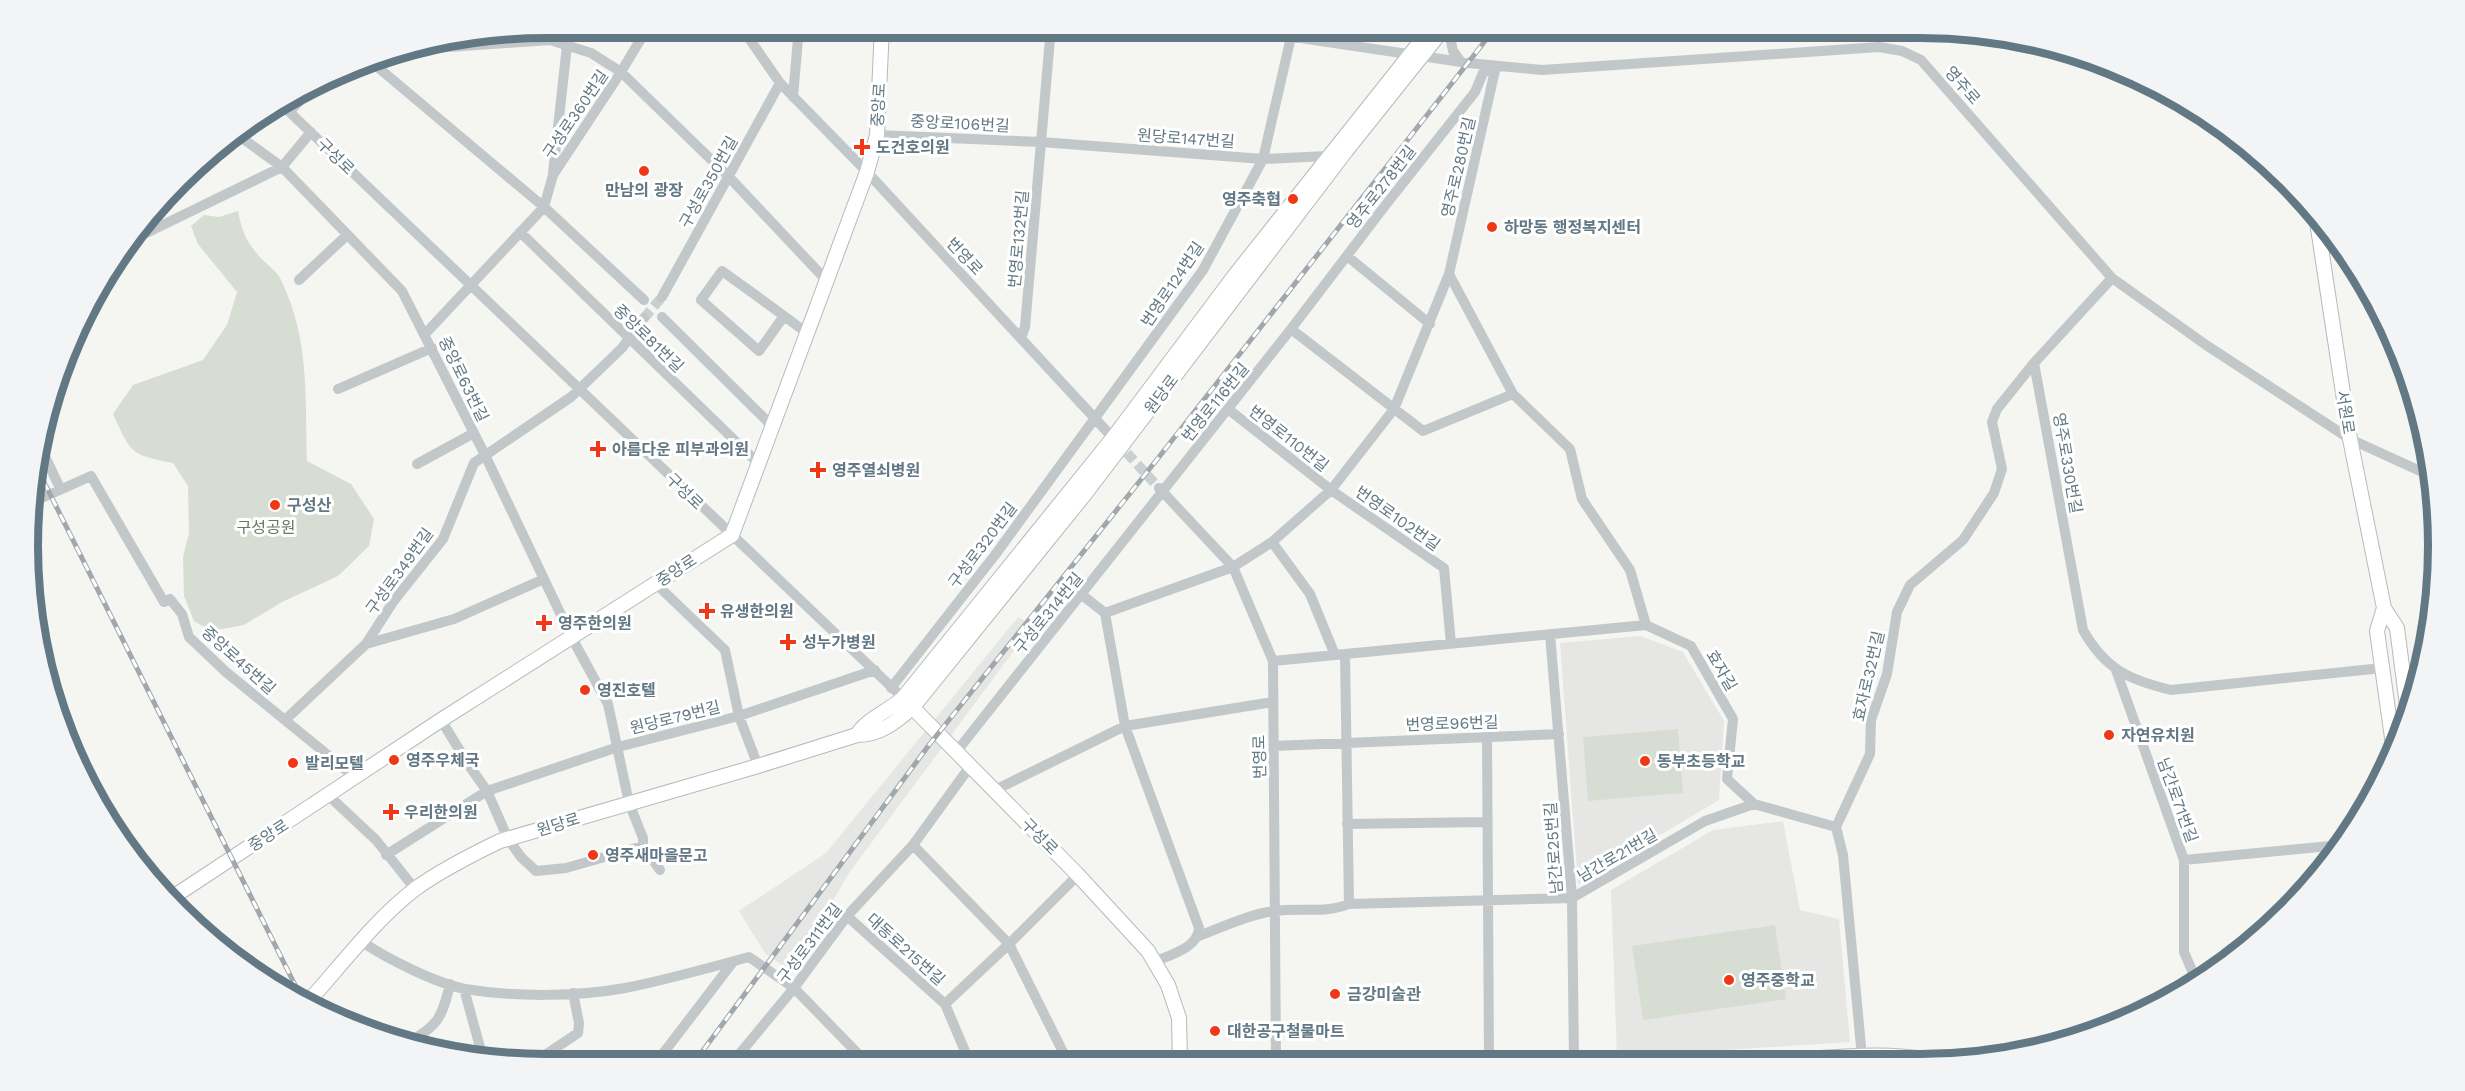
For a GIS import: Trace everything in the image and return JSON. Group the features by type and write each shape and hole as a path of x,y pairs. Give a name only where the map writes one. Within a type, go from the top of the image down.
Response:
{"main road":[{"name":"중앙로","path":"177,895 441,720 732,535 867,172 877,135 881,38"},
{"name":"원당로","path":"314,997 390,911 415,889 460,860 508,839 857,735 862,726 908,703 1085,494 1339,160 1418,54 1426,38"},
{"name":"원당로","path":"908,703 1113,438 1235,274 1328,156 1435,38"},
{"name":"서원로","path":"2318,231 2350,439 2384,608 2397,628 2405,693"},
{"name":"서원로","path":"2384,608 2377,631 2391,734"},
{"name":"구성로","path":"908,703 1078,875 1148,951 1168,985 1179,1017 1180,1054"}],"street":[{"path":"553,175 568,38"},
{"name":"구성로360번길","path":"471,285 543,207 553,175 641,38"},
{"name":"번영로","path":"749,38 780,83 867,172 1113,438"},
{"path":"793,97 798,38"},
{"name":"번영로132번길","path":"1021,338 1025,327 1050,38"},
{"name":"번영로124번길","path":"1094,418 1203,270 1263,159 1292,38"},
{"name":"영주로","path":"1327,38 1461,62 1542,70 1879,47 1902,51 1921,60 2112,278 2206,345 2350,439 2422,472"},
{"path":"1449,38 1453,51 1461,62"},
{"path":"445,47 550,40 591,53 621,72 729,177 827,281"},
{"path":"376,66 543,207 644,300"},
{"name":"영주로278번길","path":"1291,329 1475,92 1483,73 1496,66"},
{"name":"영주로280번길","path":"1449,274 1496,66"},
{"name":"구성로350번길","path":"662,297 780,83"},
{"path":"290,111 299,102"},
{"name":"구성로","path":"287,108 908,703"},
{"path":"145,233 282,167 311,132"},
{"name":"중앙로106번길","path":"877,135 1041,142"},
{"name":"중앙로63번길","path":"241,138 282,167 402,291 485,455 572,638 608,704 629,803 643,838 643,846 660,870"},
{"name":"원당로147번길","path":"1041,142 1263,159 1328,156"},
{"name":"중앙로81번길","path":"520,232 759,464"},
{"path":"298,280 347,235"},
{"path":"1347,256 1430,324"},
{"path":"784,316 759,351 701,300 722,271 784,316 807,333"},
{"path":"1273,661 1646,625 1630,570 1582,499 1570,449 1513,394 1449,274"},
{"name":"번영로110번길","path":"1105,614 1233,567 1272,542 1331,490 1394,410 1449,274"},
{"path":"2034,363 2112,278"},
{"path":"425,334 471,285"},
{"path":"662,317 772,426"},
{"path":"580,390 628,339 644,318"},
{"path":"1291,329 1423,431 1513,394"},
{"name":"번영로116번길","path":"1161,490 1291,329"},
{"path":"338,389 432,348"},
{"name":"영주로330번길","path":"2034,363 2083,630 2095,651 2116,670"},
{"name":"효자로32번길","path":"1836,827 1870,754 1871,720 1887,674 1898,612 1910,585 1963,540 1994,493 2002,469 1992,422 1997,409 2034,363"},
{"name":"구성로349번길","path":"285,720 366,644 393,602 443,539 474,463 580,390"},
{"name":"번영로110번길","path":"1228,409 1331,490"},
{"name":"구성로320번길","path":"891,688 994,555 1094,418"},
{"path":"417,464 474,433"},
{"path":"45,457 60,488"},
{"name":"중앙로45번길","path":"40,498 91,476 164,602 170,599 182,614 189,637 226,672 356,778"},
{"name":"번영로","path":"1161,490 1233,567 1273,661 1276,1054"},
{"name":"구성로314번길","path":"957,751 1082,595 1161,490"},
{"name":"번영로102번길","path":"1331,490 1444,568 1451,644"},
{"path":"1272,542 1310,594 1340,654 1346,743 1349,903"},
{"path":"366,644 454,619 544,579"},
{"path":"655,583 725,650 739,716 759,766"},
{"path":"1082,595 1105,614 1125,726 1156,815 1189,897 1199,928 1199,936"},
{"name":"효자길","path":"1646,625 1690,646 1733,718 1727,778 1754,804 1836,827"},
{"name":"남간로25번길","path":"1550,634 1572,898 1574,1054"},
{"path":"2116,670 2143,684 2171,690 2382,668"},
{"path":"739,716 875,670"},
{"name":"남간로71번길","path":"2116,670 2184,860 2184,952 2193,973"},
{"path":"995,790 1125,726 1273,702"},
{"name":"원당로79번길","path":"386,855 487,790 618,747 739,716"},
{"path":"441,720 470,768 487,790 508,839 520,857 536,871 566,868 643,846"},
{"name":"번영로96번길","path":"1274,746 1559,734"},
{"path":"1487,737 1489,1054"},
{"name":"구성로311번길","path":"741,1054 847,916 913,845 970,765"},
{"path":"329,796 376,840 415,889"},
{"name":"남간로21번길","path":"1154,962 1192,944 1199,936 1246,918 1275,910 1334,910 1349,903 1572,898 1705,821 1754,804"},
{"path":"1347,824 1487,822"},
{"path":"1836,827 1843,855 1862,1054"},
{"path":"913,845 1009,944 1064,1054"},
{"path":"2184,860 2329,846"},
{"path":"1009,944 1078,875"},
{"name":"대동로215번길","path":"847,916 945,1004 966,1054"},
{"path":"362,942 387,959 464,989 505,993 573,993 624,988 749,957 794,988 858,1054"},
{"name":"대동로215번길","path":"945,1004 1009,944"},
{"path":"663,1054 734,962"},
{"path":"418,1037 427,1032 440,1017 450,984"},
{"path":"464,989 481,1049"},
{"path":"546,1054 578,1033 579,1023 573,993"}],"shaded area":[{"path":"1018,617 1033,625 849,873 792,972 765,953 739,911 826,853"},
{"name":"동부초등학교","path":"1640,636 1683,652 1724,721 1719,800 1578,884 1560,643"},
{"name":"영주중학교","path":"1783,821 1800,910 1839,919 1850,1042 1664,1054 1617,1054 1611,890 1713,830"}],"green space":[{"name":"구성공원","path":"238,211 244,233 251,246 280,277 297,324 306,392 307,461 351,484 374,519 369,546 338,576 282,602 244,625 211,631 194,621 184,596 183,557 189,533 188,486 173,463 134,451 124,438 113,414 133,385 203,360 227,325 237,292 198,244 191,226 204,215 219,217"},
{"path":"1678,729 1683,793 1588,801 1583,737"},
{"path":"1775,925 1786,999 1643,1020 1632,946"}],"tunnel":[{"path":"644,318 662,297"},
{"path":"1117,442 1159,488"}],"railway":[{"path":"700,1054 929,745 1159,457 1487,38"},
{"path":"42,478 296,988"}],"place":[{"name":"도건호의원","path":"862,147"},
{"name":"만남의 광장","path":"644,171"},
{"name":"영주축협","path":"1293,199"},
{"name":"하망동 행정복지센터","path":"1492,227"},
{"name":"아름다운 피부과의원","path":"598,449"},
{"name":"영주열쇠병원","path":"818,470"},
{"name":"구성산","path":"275,505"},
{"name":"유생한의원","path":"707,611"},
{"name":"영주한의원","path":"544,623"},
{"name":"성누가병원","path":"788,642"},
{"name":"영진호텔","path":"585,690"},
{"name":"자연유치원","path":"2109,735"},
{"name":"영주우체국","path":"394,760"},
{"name":"동부초등학교","path":"1645,761"},
{"name":"발리모텔","path":"293,763"},
{"name":"우리한의원","path":"391,812"},
{"name":"영주새마을문고","path":"593,855"},
{"name":"영주중학교","path":"1729,980"},
{"name":"금강미술관","path":"1335,994"},
{"name":"대한공구철물마트","path":"1215,1031"}]}
